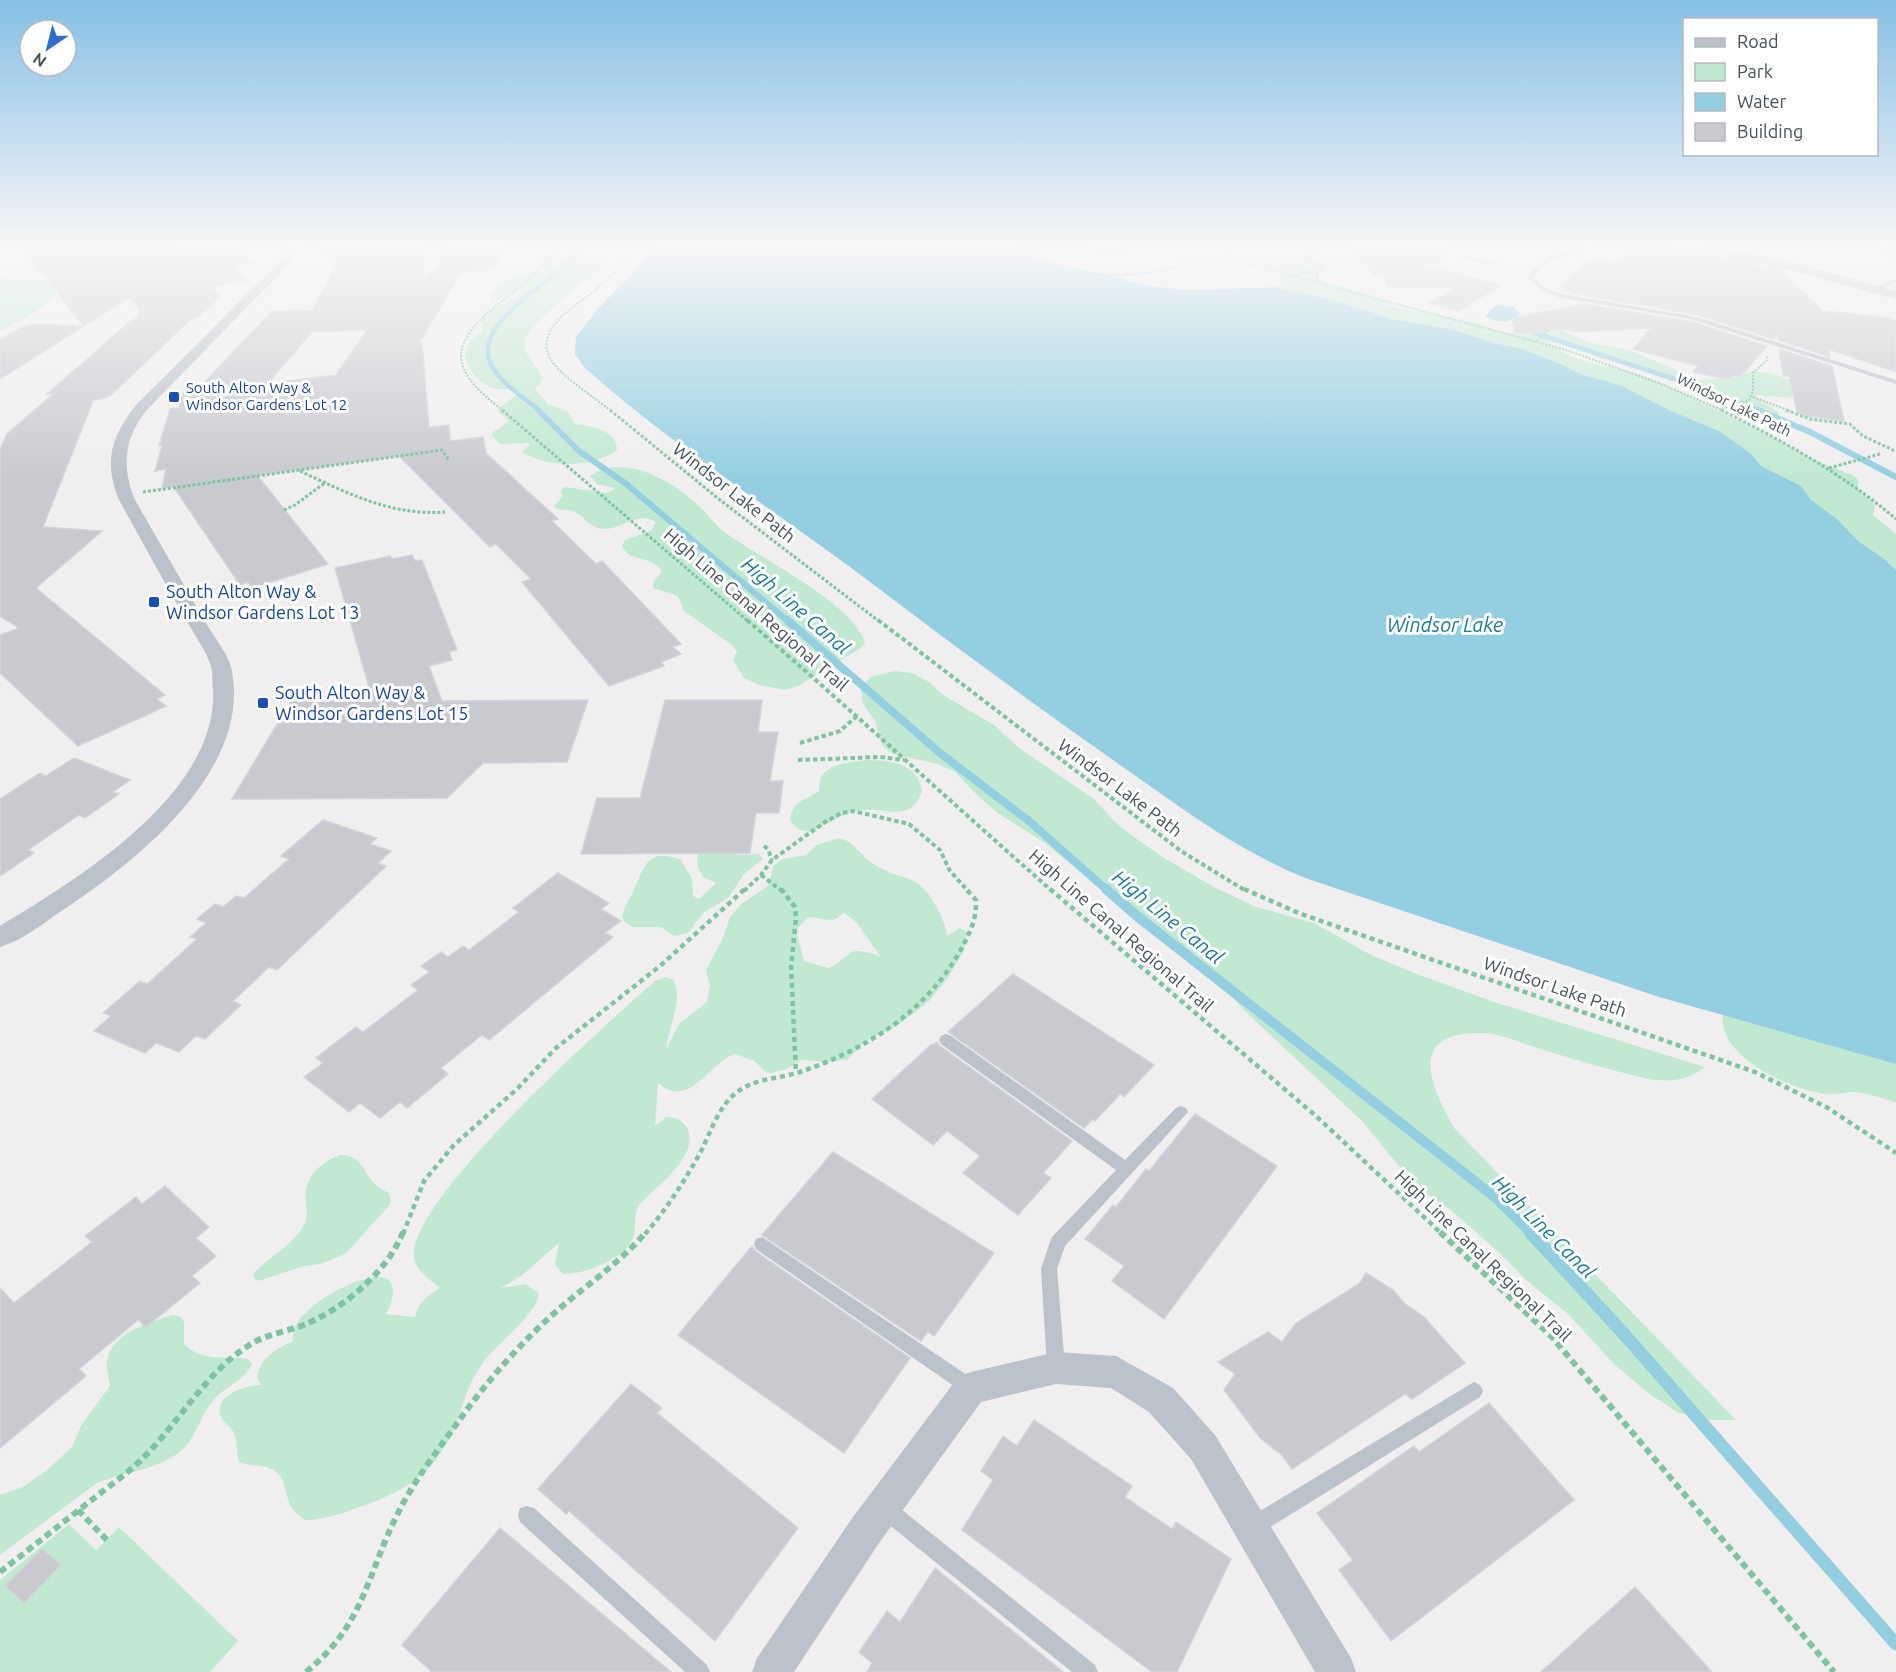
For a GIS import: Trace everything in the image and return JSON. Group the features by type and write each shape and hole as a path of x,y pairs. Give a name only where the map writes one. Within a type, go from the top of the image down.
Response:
{"street":[{"path":"0,938 87,882 149,831 193,779 213,746 220,726 225,697 221,666 125,496 117,476 117,457 124,433 136,414 224,324"},
{"path":"771,1672 883,1507 971,1388 1056,1368 1116,1372 1161,1401 1203,1446 1337,1672"}],"lane":[{"path":"1715,324 1896,382"},
{"path":"946,1040 1127,1170"},
{"path":"1056,1368 1049,1269 1058,1242 1181,1112"},
{"path":"762,1244 971,1388"},
{"path":"1251,1527 1474,1392"},
{"path":"883,1507 1088,1672"},
{"path":"527,1515 700,1672"}],"path":[{"name":"High Line Canal Regional Trail","path":"479,324 467,335 460,355 467,375 489,399 858,715 905,760 1091,925 1316,1116 1552,1337 1834,1672"},
{"name":"Windsor Lake Path","path":"556,324 547,337 547,350 556,366 720,500 1181,851 1230,882 1290,910 1755,1072 1828,1108 1896,1153"},
{"name":"Windsor Lake Path","path":"1472,324 1536,341 1659,383 1721,409 1778,438 1828,468 1864,492 1896,519"},
{"path":"1536,341 1547,331"},
{"path":"1753,397 1755,370 1766,361 1770,352 1783,346"},
{"path":"1721,409 1746,402 1753,397"},
{"path":"1753,397 1810,419 1850,424 1863,436 1895,451"},
{"path":"125,496 442,450 449,460"},
{"path":"1828,468 1880,454"},
{"path":"300,470 387,507 417,512 445,512"},
{"path":"284,510 295,506 326,482"},
{"path":"800,743 832,735 854,722 858,715"},
{"path":"798,760 880,757 905,760"},
{"path":"0,1572 122,1477 149,1452 213,1376 233,1356 253,1342 306,1324 328,1313 375,1276 398,1248 424,1181 454,1145 522,1084 556,1048 630,992 761,875 772,861 834,816 847,812 859,812 913,826 940,850 950,871 970,891 977,906 974,922 957,957 934,989 914,1010 887,1031 854,1050 796,1073 747,1085 734,1094 723,1109 689,1172 646,1233 624,1257 551,1316 497,1371 449,1434 401,1505 364,1598 347,1630 325,1658 306,1672"},
{"path":"764,846 771,854 772,861"},
{"path":"761,875 782,890 795,907 796,918 790,967 796,1073"},
{"path":"78,1510 107,1540"}],"green space":[{"path":"0,324 13,324 0,331"},
{"path":"482,324 537,324 525,343 526,352 543,379 535,389 548,404 567,411 575,424 602,430 608,434 616,443 617,450 596,460 571,464 546,461 523,453 522,451 530,445 528,443 500,444 492,433 509,421 498,412 503,405 520,392 496,389 487,385 475,376 467,364 465,357 468,344 482,331"},
{"path":"1398,324 1480,324 1503,333 1525,335 1525,331 1556,328 1588,342 1629,350 1701,380 1735,377 1754,371 1773,374 1791,381 1794,398 1755,395 1780,415 1756,413 1725,403 1703,388 1686,381 1547,341 1571,356 1654,380 1809,457 1854,476 1858,480 1858,489 1875,505 1873,515 1896,534 1896,577"},
{"path":"615,467 632,468 648,473 681,491 722,530 823,596 857,627 865,643 861,648 798,686 785,690 759,685 744,678 733,660 737,652 732,645 684,611 678,596 653,588 653,583 662,571 652,562 636,558 626,552 622,546 625,540 651,531 656,522 641,518 613,528 598,528 575,512 554,506 562,497 561,490 565,487 607,493 613,490 614,488 597,484 590,476 600,470"},
{"path":"895,671 912,673 929,682 943,695 994,725 1019,748 1094,799 1116,823 1134,837 1164,858 1214,887 1256,907 1314,923 1371,955 1417,974 1494,1002 1705,1067 1681,1079 1653,1080 1485,1033 1460,1034 1443,1040 1434,1050 1431,1063 1432,1078 1438,1095 1455,1129 1736,1420 1709,1420 1677,1412 1648,1393 1613,1363 1568,1314 1526,1280 1504,1257 1451,1210 1415,1186 1363,1122 1247,1013 1227,992 1214,971 1144,925 1045,843 999,814 955,772 938,764 893,754 886,749 882,745 875,721 863,704 861,690 870,677"},
{"path":"867,760 893,762 915,774 922,791 917,802 903,811 857,811 839,817 810,832 800,830 793,825 790,819 794,808 801,801 819,791 820,779 825,772 842,764"},
{"path":"839,838 844,840 853,845 872,863 917,883 924,889 940,913 947,936 960,928 967,932 964,951 949,976 929,1001 897,1026 866,1041 848,1059 831,1062 801,1060 787,1069 772,1073 766,1072 753,1060 734,1054 689,1088 680,1091 669,1090 658,1083 655,1126 666,1117 675,1118 685,1125 690,1139 682,1160 639,1205 634,1234 629,1246 613,1259 592,1269 563,1274 555,1264 559,1243 521,1276 501,1288 526,1284 539,1294 530,1312 476,1373 451,1435 434,1462 412,1482 387,1496 337,1514 304,1520 293,1510 282,1479 275,1471 267,1467 239,1462 234,1433 220,1415 222,1401 233,1392 261,1385 257,1377 262,1364 275,1351 293,1341 294,1330 311,1307 355,1282 369,1278 386,1279 390,1282 393,1292 385,1314 415,1317 418,1307 424,1300 440,1288 423,1273 415,1262 418,1236 439,1201 472,1160 512,1116 597,1033 655,981 666,977 674,980 677,998 666,1049 679,1024 707,1002 710,985 706,970 722,940 730,917 741,904 769,884 773,866 783,859 806,855 816,845","holes":["843,912 857,923 880,956 854,951 828,968 804,961 796,930 808,917 832,920"]},
{"path":"716,848 738,855 759,854 763,859 744,874 728,898 703,913 688,933 674,936 661,927 632,927 623,920 625,906 643,869 653,858 669,856 681,860 692,879 693,896 699,899 716,883 701,874 697,859 699,852"},
{"path":"1723,1014 1896,1058 1896,1103 1857,1092 1819,1093 1772,1076 1742,1056 1731,1043 1724,1029"},
{"path":"340,1155 357,1160 375,1184 389,1193 391,1202 345,1254 321,1264 304,1266 258,1281 254,1278 254,1273 294,1239 304,1225 307,1214 307,1186 310,1179 325,1162"},
{"path":"173,1315 181,1317 184,1322 184,1344 191,1350 207,1356 248,1359 252,1364 249,1370 215,1398 207,1408 189,1442 181,1451 159,1464 97,1483 0,1555 0,1495 23,1487 47,1470 72,1447 82,1424 110,1386 107,1362 115,1343 132,1330"},
{"path":"69,1524 96,1550 119,1527 238,1641 210,1672 0,1672 0,1580"}],"water":[{"name":"Windsor Lake","path":"586,324 1420,324 1453,330 1519,348 1580,374 1619,385 1671,411 1719,431 1750,453 1761,466 1801,486 1811,500 1837,519 1858,541 1896,570 1896,1064 1659,997 1308,879 1260,857 1194,817 1097,749 654,425 584,367 575,354 576,337"}],"building":[{"path":"34,324 83,326 81,324 87,324 0,379 0,340 22,327"},
{"path":"127,324 186,324 110,396 93,401 43,527 102,531 36,588 165,695 157,699 166,706 78,746 0,673 0,635 19,628 0,616 0,449 7,434 53,394 47,394"},
{"path":"260,324 430,324 419,343 422,343 429,427 449,425 450,441 483,437 486,453 558,519 552,521 596,564 602,561 681,644 673,647 681,654 661,662 664,666 609,686 522,582 531,579 496,544 490,547 399,456 257,475 328,564 252,588 248,582 240,585 173,486 162,488 166,469 155,471 162,446 159,446 170,409 179,408 183,393 196,391","holes":["367,330 336,375 268,383 312,332"]},
{"path":"1513,324 1699,324 1767,346 1740,377 1734,375 1729,380 1693,372 1698,366 1633,349 1651,328 1578,332 1566,329 1515,334"},
{"path":"1726,324 1896,324 1896,372 1828,349 1830,357 1778,340 1777,334 1773,339"},
{"path":"1779,349 1832,366 1844,421 1805,416 1797,412 1789,376 1783,376"},
{"path":"412,555 415,561 422,560 457,650 449,652 452,660 429,666 442,701 588,700 567,762 483,763 447,798 232,799 291,701 373,701 335,568 390,556 392,559"},
{"path":"665,700 762,700 758,732 778,732 770,781 783,781 779,813 756,813 750,853 581,854 597,798 640,798"},
{"path":"74,758 130,780 113,792 119,794 85,818 79,815 28,850 34,853 0,876 0,799 40,773 46,776"},
{"path":"323,820 377,838 370,844 391,851 378,863 386,866 277,970 269,967 233,1001 241,1005 205,1039 196,1036 179,1052 156,1043 145,1053 94,1031 111,1016 103,1013 140,981 147,984 197,939 190,937 206,923 197,919 215,904 223,907 236,896 244,898 289,859 281,856"},
{"path":"558,873 609,903 601,909 621,921 605,933 613,937 489,1040 482,1035 441,1068 448,1074 407,1108 400,1102 380,1118 360,1103 349,1112 304,1077 323,1063 316,1058 356,1027 363,1032 418,990 411,985 429,972 421,966 441,952 448,957 463,946 469,950 519,912 513,908"},
{"path":"1013,974 1154,1065 1124,1097 1120,1094 1095,1121 1093,1119 1084,1128 948,1032"},
{"path":"937,1042 1072,1141 1043,1173 1051,1178 1018,1215 963,1173 980,1156 947,1131 933,1145 872,1099"},
{"path":"1195,1114 1277,1166 1164,1319 1112,1281 1124,1266 1085,1239 1113,1205 1116,1207 1146,1169 1149,1171"},
{"path":"833,1152 994,1253 934,1336 928,1332 921,1341 762,1235"},
{"path":"165,1186 209,1227 196,1238 216,1256 192,1276 200,1283 146,1327 138,1320 79,1369 86,1376 0,1448 0,1288 14,1303 92,1242 85,1236 136,1197 142,1204"},
{"path":"752,1246 755,1251 910,1358 844,1453 678,1335"},
{"path":"1366,1273 1393,1290 1404,1303 1424,1317 1465,1363 1412,1399 1405,1394 1292,1469 1282,1455 1260,1438 1224,1390 1235,1374 1218,1362 1268,1332 1282,1342 1296,1323 1359,1284"},
{"path":"631,1384 662,1408 657,1413 798,1528 715,1641 569,1511 566,1514 538,1489"},
{"path":"1489,1403 1574,1500 1391,1641 1339,1570 1353,1560 1317,1513 1414,1446 1419,1452"},
{"path":"1034,1420 1132,1486 1125,1497 1172,1529 1176,1522 1231,1559 1177,1672 1152,1672 962,1530 993,1480 981,1471 1003,1436 1017,1446"},
{"path":"500,1528 671,1672 432,1672 402,1645"},
{"path":"42,1549 61,1565 24,1603 5,1586"},
{"path":"935,1568 1063,1672 867,1672 872,1663 859,1652 887,1611 900,1622"},
{"path":"1635,1587 1712,1672 1541,1672"}],"waterway":[{"name":"High Line Canal","path":"499,324 489,342 488,355 493,368 508,386 540,411"},
{"path":"1525,327 1535,333 1762,411"},
{"name":"High Line Canal","path":"538,410 579,451 625,483 789,622"},
{"path":"1758,410 1810,432 1896,477"},
{"name":"High Line Canal","path":"787,620 940,753 1029,821 1108,891"},
{"name":"High Line Canal","path":"1106,889 1137,916 1496,1198 1530,1232"},
{"name":"High Line Canal","path":"1530,1232 1624,1334 1896,1644"}],"place":[{"name":"South Alton Way & Windsor Gardens Lot 12","path":"174,397"},
{"name":"South Alton Way & Windsor Gardens Lot 13","path":"154,602"},
{"name":"South Alton Way & Windsor Gardens Lot 15","path":"263,703"}]}
